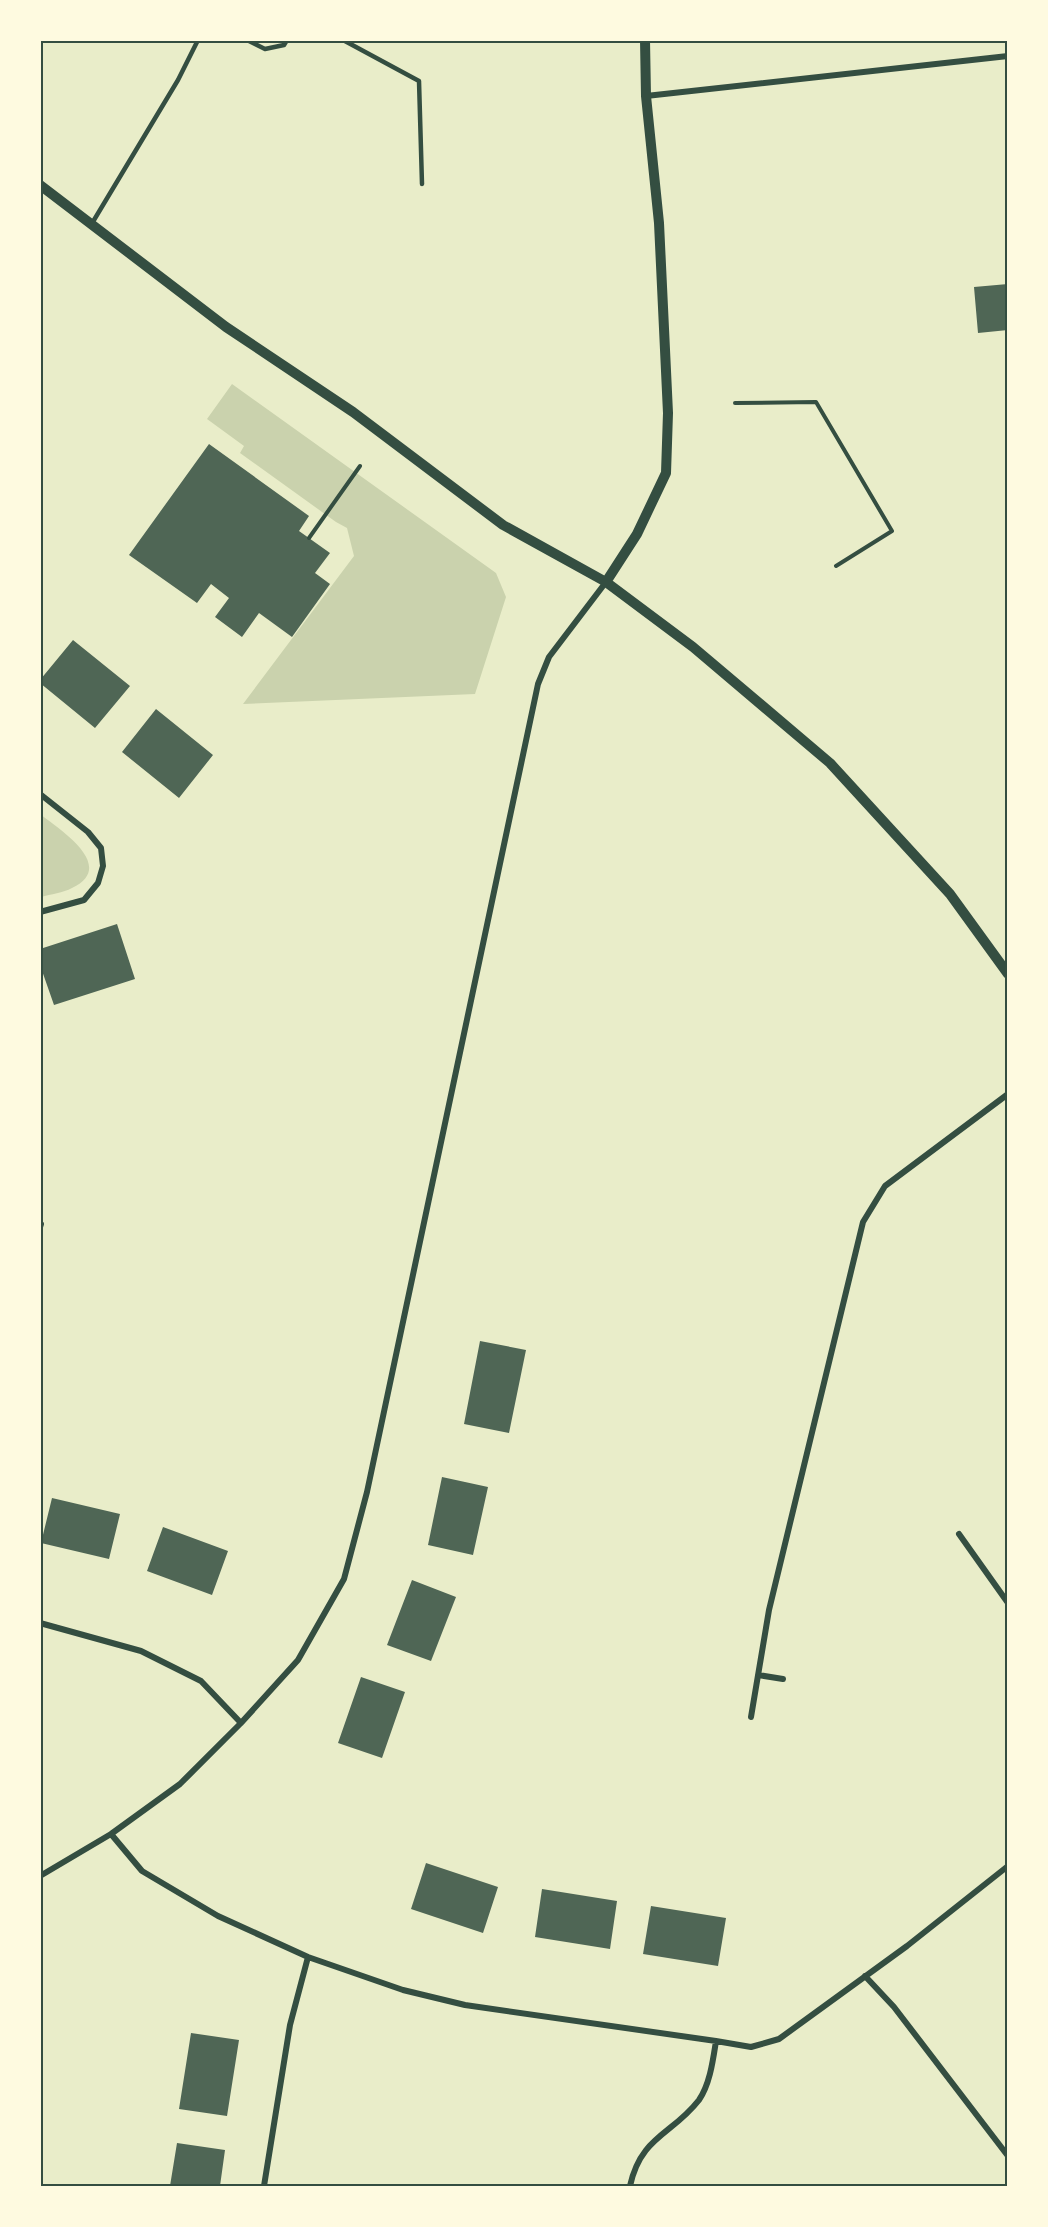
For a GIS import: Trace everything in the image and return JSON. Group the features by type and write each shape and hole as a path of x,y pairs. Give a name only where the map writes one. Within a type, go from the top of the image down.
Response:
{"street":[{"path":"40,1876 111,1834 180,1784 241,1723 298,1660 344,1579 368,1492 538,684 549,657 606,582 636,534 666,473 668,413 659,224 646,96 645,40"},
{"path":"646,96 1008,56"},
{"path":"40,185 226,327 353,412 503,525 606,582 693,647 830,764 950,894 1008,974"},
{"path":"40,794 88,832 101,848 103,866 98,883 84,900 40,912"},
{"path":"751,1717 769,1610 863,1222 885,1186 1008,1094"},
{"path":"959,1534 1008,1603"},
{"path":"40,1623 141,1651 201,1681 241,1723"},
{"path":"758,1675 783,1679"},
{"path":"111,1834 142,1871 218,1916 308,1957 403,1990 465,2005 751,2047 779,2039 1008,1866"},
{"path":"264,2187 291,2025 308,1957"},
{"path":"865,1976 894,2007 1008,2156"},
{"path":"630,2187 636,2162 651,2143 699,2099 711,2072 716,2041"}],"lane":[{"path":"91,225 178,80 198,40"},
{"path":"247,40 265,49 284,45 287,40"},
{"path":"343,40 419,81 422,184"}],"path":[{"path":"735,403 816,402 892,531 836,566"},
{"path":"309,538 360,466"}],"green space":[{"path":"232,384 496,573 506,597 475,694 243,704 354,556 347,528 240,453 244,446 207,419"},
{"path":"40,814 80,848 87,859 89,869 85,879 72,888 41,897"}],"building":[{"path":"1008,284 1008,330 978,333 974,287"},
{"path":"209,444 309,516 299,531 330,553 315,573 330,584 292,637 259,613 242,637 215,617 229,598 211,584 197,603 129,555"},
{"path":"73,640 130,686 95,728 40,683 40,680"},
{"path":"156,709 213,755 179,798 122,752"},
{"path":"117,924 135,979 54,1005 40,965 40,949"},
{"path":"480,1341 526,1350 509,1433 464,1424"},
{"path":"442,1477 488,1487 473,1555 428,1545"},
{"path":"52,1498 120,1514 109,1559 41,1543"},
{"path":"163,1527 228,1551 212,1595 147,1571"},
{"path":"412,1580 456,1597 431,1661 387,1645"},
{"path":"361,1677 405,1692 382,1758 338,1743"},
{"path":"426,1863 498,1887 483,1933 411,1909"},
{"path":"542,1889 617,1901 610,1949 535,1937"},
{"path":"651,1906 726,1918 718,1966 643,1954"},
{"path":"191,2033 239,2040 227,2116 179,2109"},
{"path":"177,2143 225,2150 220,2186 170,2186"}]}
